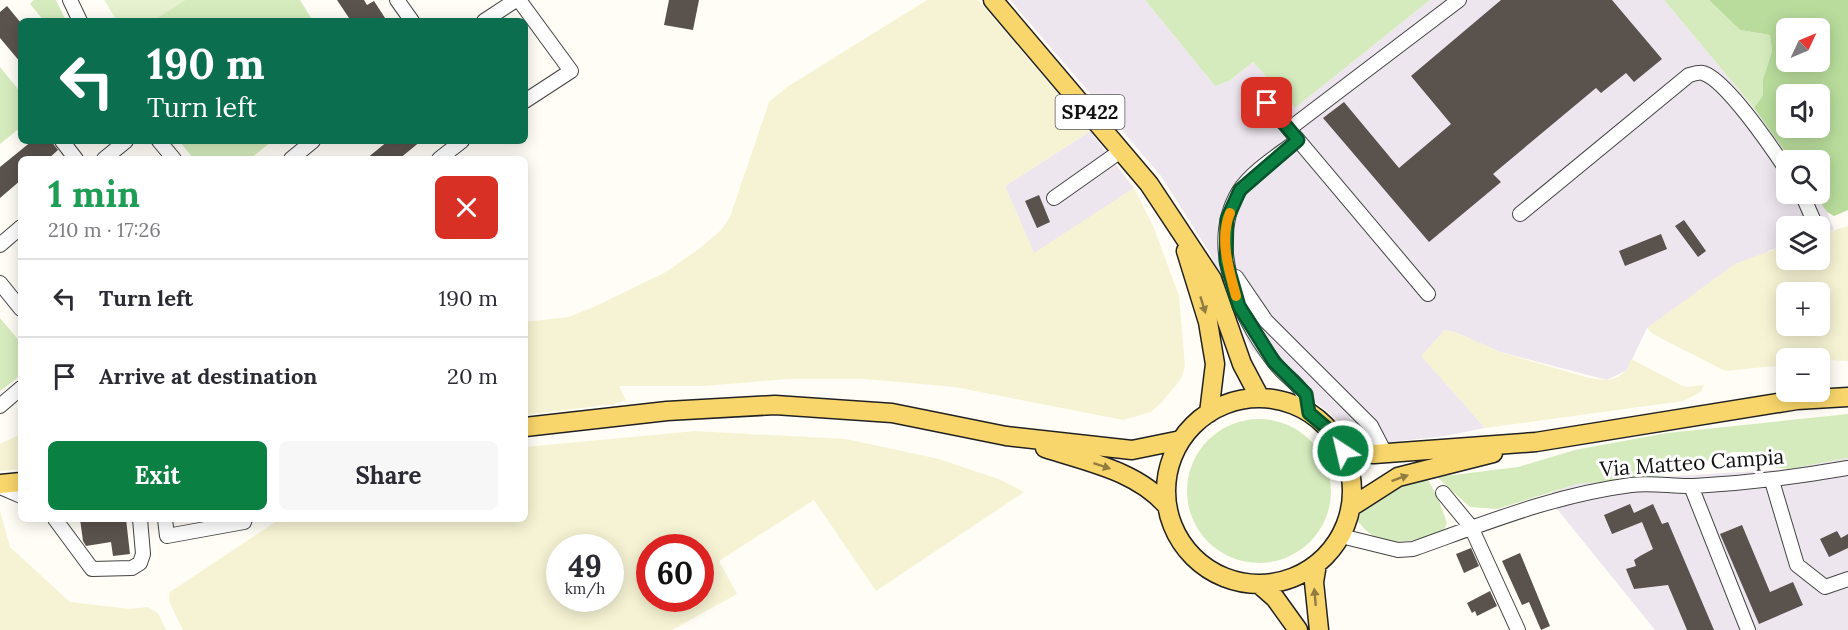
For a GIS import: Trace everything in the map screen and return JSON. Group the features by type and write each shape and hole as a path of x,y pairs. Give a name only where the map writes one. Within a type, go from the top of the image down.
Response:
{"main road":[{"name":"SP422","path":"993,0 1122,150 1212,279 1242,364 1260,398"},
{"name":"SP422","path":"1179,230 1208,322 1215,364 1209,413"},
{"path":"1343,451 1452,455 1797,400 1848,397"},
{"path":"1260,398 1286,402 1309,413 1329,430 1343,451 1351,479 1351,507 1341,536 1317,564 1300,575 1280,582 1259,584 1225,577 1204,566 1187,549 1174,529 1167,506 1166,483 1171,461 1181,440 1209,413 1242,399 1260,398"},
{"path":"528,427 668,411 775,405 892,413 1006,436 1132,450 1181,440"},
{"path":"1006,436 1115,470 1151,489 1167,506"},
{"path":"1351,507 1398,477 1452,455"},
{"path":"0,485 18,482"},
{"path":"1317,564 1314,582 1319,630"},
{"path":"1259,584 1275,598 1298,630"}],"street":[{"path":"70,0 79,18"},
{"path":"397,0 410,18"},
{"path":"489,18 518,0 571,71 528,99"},
{"path":"1289,129 1459,0"},
{"path":"1520,214 1689,75 1702,73 1716,81 1739,106 1776,156"},
{"path":"1256,90 1428,294"},
{"path":"1298,140 1240,190 1227,219 1226,261 1239,306 1274,362 1306,394 1309,413"},
{"path":"64,144 74,156"},
{"path":"108,156 122,144"},
{"path":"162,144 172,156"},
{"path":"295,156 309,144"},
{"path":"443,156 457,144"},
{"path":"1053,198 1122,150"},
{"path":"0,245 18,230"},
{"path":"1226,261 1266,321 1371,426 1385,453"},
{"path":"0,283 18,305"},
{"path":"0,406 18,391"},
{"name":"Via Matteo Campia","path":"1341,536 1387,548 1413,549 1507,514 1568,496 1635,484 1691,486 1772,481 1848,468"},
{"path":"1772,481 1797,565 1825,587 1848,579"},
{"path":"0,485 18,494"},
{"path":"1691,486 1748,630"},
{"path":"1443,493 1471,527 1518,630"},
{"path":"57,522 92,569 132,568 140,563 143,554 140,522"},
{"path":"165,522 167,536 244,522"}],"shaded area":[{"path":"927,0 978,0 1090,131 1005,186 1034,253 1134,188 1154,228 1179,296 1185,366 1181,379 1151,412 1123,420 955,387 865,379 787,379 705,386 619,386 626,400 614,404 528,415 528,322 569,317 598,305 666,272 721,230 730,217 769,102 787,87"},
{"path":"1010,0 1145,0 1215,86 1229,81 1253,62 1295,108 1430,0 1664,0 1754,108 1784,150 1776,150 1776,204 1821,204 1829,216 1776,216 1776,248 1647,328 1627,370 1607,380 1500,352 1445,330 1422,356 1485,428 1445,436 1391,442 1358,437 1251,349 1210,253 1161,176"},
{"path":"1090,131 1134,188 1034,254 1005,186"},
{"path":"1830,220 1834,230 1830,231"},
{"path":"1848,226 1848,361 1830,360 1830,348 1776,348 1776,366 1725,371 1653,334 1647,328 1735,264 1776,249 1776,270 1830,270 1830,232"},
{"path":"1445,330 1500,352 1589,378 1607,380 1618,377 1627,370 1631,359 1685,387 1704,385 1701,392 1683,401 1485,428 1421,356"},
{"path":"695,431 846,439 939,459 1001,480 1024,492 876,591 814,500 719,561 737,594 714,607 714,534 636,534 636,612 704,612 672,630 183,630 169,601 170,592 275,522 528,522 528,447"},
{"path":"18,435 18,469 0,471 0,444"},
{"path":"1848,458 1848,630 1655,630 1557,509 1552,492 1577,484 1789,469"},
{"path":"0,510 10,547 70,602 130,609 148,607 158,613 166,630 0,630"}],"green space":[{"path":"34,0 56,0 65,18 42,18 30,4"},
{"path":"104,0 185,0 157,18 115,18"},
{"path":"185,0 300,0 311,18 157,18"},
{"path":"1145,0 1430,0 1295,108 1253,62 1229,81 1215,86"},
{"path":"1664,0 1709,0 1740,30 1770,35 1772,51 1763,79 1763,95 1754,108"},
{"path":"1709,0 1848,0 1848,210 1834,216 1827,212 1821,204 1830,204 1830,150 1784,150 1754,108 1763,95 1763,79 1772,51 1770,35 1740,30"},
{"path":"0,67 18,89 18,129 0,144"},
{"path":"182,144 268,144 254,156 192,156"},
{"path":"0,318 18,339 18,377 0,391"},
{"path":"1848,414 1848,458 1789,469 1777,468 1762,455 1752,452 1733,452 1658,477 1577,484 1497,509 1470,507 1437,477 1518,467 1575,450 1667,433"},
{"path":"1259,419 1287,424 1310,440 1326,463 1331,491 1326,519 1310,542 1287,558 1259,563 1231,558 1208,542 1192,519 1187,491 1192,463 1208,440 1231,424"},
{"path":"1427,478 1438,498 1447,523 1444,530 1410,541 1387,541 1367,531 1358,521 1361,513 1376,499 1409,483"}],"building":[{"path":"337,0 364,0 367,5 374,1 385,18 349,18"},
{"path":"669,0 699,0 693,30 664,25"},
{"path":"1501,0 1612,0 1662,59 1634,82 1626,73 1601,93 1596,88 1493,174 1501,182 1429,242 1323,118 1344,102 1399,168 1451,124 1411,76"},
{"path":"7,6 18,19 18,59 0,38 0,12"},
{"path":"28,144 53,144 58,150 51,156 18,156 18,183 0,198 0,167"},
{"path":"384,144 417,144 403,156 370,156"},
{"path":"1039,195 1050,222 1037,228 1025,201"},
{"path":"1684,220 1706,251 1698,257 1675,226"},
{"path":"1661,234 1667,249 1625,266 1619,251"},
{"path":"1630,504 1634,513 1653,504 1662,524 1668,522 1714,630 1687,630 1668,585 1634,589 1626,569 1636,566 1634,560 1653,549 1642,522 1612,534 1604,515"},
{"path":"80,522 126,522 130,554 113,556 111,542 86,546"},
{"path":"1742,525 1770,592 1793,582 1803,605 1759,624 1720,534"},
{"path":"1837,531 1841,538 1848,534 1848,548 1829,557 1820,539"},
{"path":"1471,548 1479,566 1464,573 1456,554"},
{"path":"1520,553 1550,626 1541,630 1529,602 1522,605 1502,561"},
{"path":"1490,591 1497,606 1477,616 1475,611 1472,613 1467,603"}],"slow traffic":[{"path":"1230,213 1227,219 1226,261 1236,296"}],"route":[{"path":"1267,103 1298,140 1240,190 1227,219 1226,261 1239,306 1274,362 1306,394 1309,413 1329,430 1343,451"}]}
